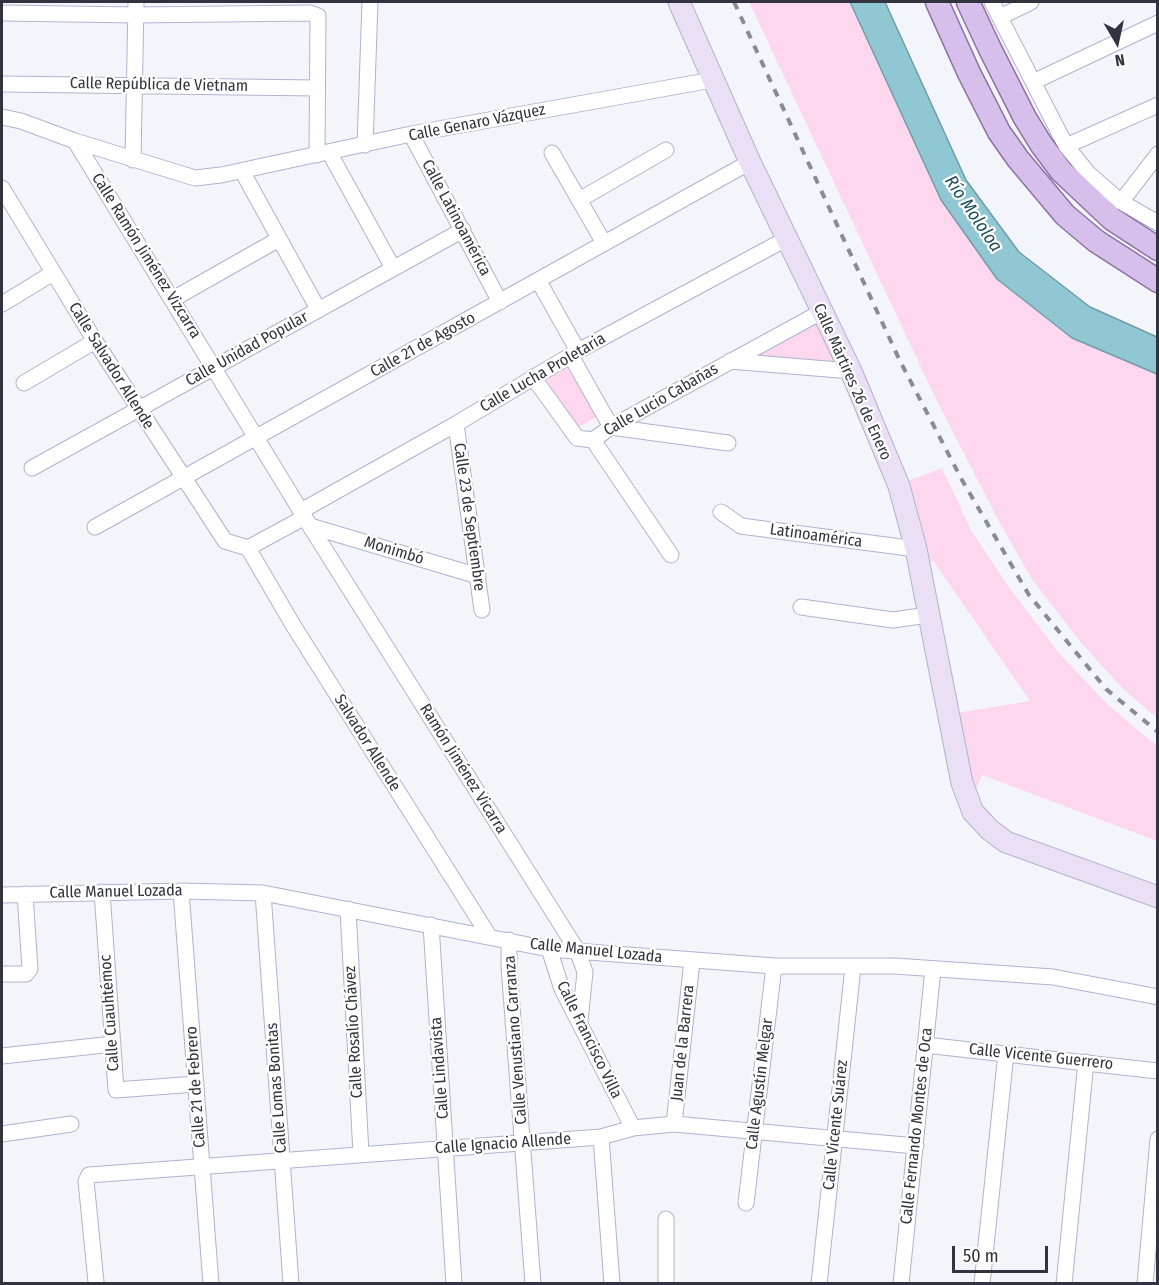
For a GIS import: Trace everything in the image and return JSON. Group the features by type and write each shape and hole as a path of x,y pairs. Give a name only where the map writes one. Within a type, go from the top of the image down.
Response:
{"main road":[{"path":"938,2 969,74 999,132 1040,188 1096,241 1158,281"},
{"path":"968,2 1025,118 1061,171 1112,219 1158,249"}],"street":[{"path":"365,145 370,2"},
{"name":"Calle Mártires 26 de Enero","path":"679,2 750,162 851,371 899,486 916,549 962,783 973,812 990,830 1006,842 1158,897"},
{"path":"992,2 1066,146 1089,174 1121,202 1158,223"},
{"path":"1000,17 1031,2"},
{"path":"2,117 21,121 133,160 136,8"},
{"path":"2,13 136,8 310,13 318,16 317,88 323,154 393,268"},
{"path":"1033,82 1158,23"},
{"name":"Calle Genaro Vázquez","path":"133,160 195,178 242,171 411,134 712,80"},
{"name":"Calle República de Vietnam","path":"2,84 317,88"},
{"path":"1066,146 1158,105"},
{"name":"Calle Latinoamérica","path":"411,134 500,302"},
{"name":"Calle Ramón Jiménez Vizcarra","path":"75,141 305,518"},
{"path":"579,200 666,150"},
{"path":"552,153 604,243"},
{"path":"1121,202 1158,154"},
{"name":"Calle 21 de Agosto","path":"95,527 750,162"},
{"path":"242,171 318,309"},
{"name":"Calle Salvador Allende","path":"2,188 95,341 225,542 248,548"},
{"name":"Calle Unidad Popular","path":"32,468 463,230"},
{"name":"Calle Lucha Proletaria","path":"248,548 305,518 574,353 786,238"},
{"path":"172,299 279,239"},
{"path":"2,304 53,273"},
{"path":"538,280 611,427 728,443"},
{"name":"Calle Lucio Cabañas","path":"593,440 611,427 821,312"},
{"path":"24,383 95,341"},
{"name":"Calle Lucio Cabañas","path":"730,361 851,371"},
{"path":"533,377 577,438 593,440 671,555"},
{"name":"Calle 23 de Septiembre","path":"456,424 482,610"},
{"name":"Latinoamérica","path":"721,512 741,526 916,549"},
{"name":"Monimbó","path":"305,518 478,576"},
{"name":"Ramón Jiménez Vicarra","path":"305,518 577,950 585,972 580,1021"},
{"name":"Salvador Allende","path":"248,548 293,625 489,936"},
{"path":"801,607 893,620 928,615"},
{"name":"Calle Manuel Lozada","path":"2,895 181,891 263,893 549,949 774,966 933,969 1053,977 1158,997"},
{"name":"Calle 21 de Febrero","path":"181,891 211,1284"},
{"name":"Calle Cuauhtémoc","path":"102,892 116,1090 196,1084"},
{"name":"Calle Lomas Bonitas","path":"263,893 291,1284"},
{"path":"2,975 26,974 30,969 25,894"},
{"name":"Calle Rosalío Chávez","path":"348,909 361,1154"},
{"name":"Calle Lindavista","path":"431,925 454,1284"},
{"name":"Calle Venustiano Carranza","path":"509,940 509,966 533,1284"},
{"name":"Calle Francisco Villa","path":"549,949 562,989 633,1128"},
{"name":"Juan de la Barrera","path":"674,1124 692,961"},
{"name":"Calle Agustín Melgar","path":"746,1203 774,966"},
{"name":"Calle Vicente Suárez","path":"819,1284 853,967"},
{"name":"Calle Fernando Montes de Oca","path":"901,1284 933,969"},
{"path":"2,1056 113,1044"},
{"name":"Calle Vicente Guerrero","path":"925,1044 1158,1071"},
{"path":"982,1284 1006,1053"},
{"path":"1064,1284 1086,1062"},
{"path":"2,1134 71,1124"},
{"name":"Calle Ignacio Allende","path":"92,1283 86,1181 89,1174 601,1137 633,1128 674,1124 916,1146"},
{"path":"601,1137 612,1284"},
{"path":"1145,1284 1158,1139"},
{"path":"666,1219 666,1284"}],"shaded area":[{"path":"749,2 849,2 940,200 996,279 1072,339 1157,374 1157,718 1122,688 1082,644 1031,578 997,518 935,397"},
{"path":"821,312 851,371 730,361"},
{"path":"566,365 596,417 576,429 545,377"},
{"path":"942,468 971,530 1008,586 1059,653 1106,703 1157,746 1157,841 982,775 972,800 956,713 1030,701 934,562 926,560 908,481"}],"water":[{"name":"Río Mololoa","path":"850,2 885,2 966,180 1019,252 1090,307 1157,337 1157,374 1072,338 997,279 941,200"}],"railway":[{"path":"734,2 900,361 962,480 1029,595 1106,689 1158,732"}]}
